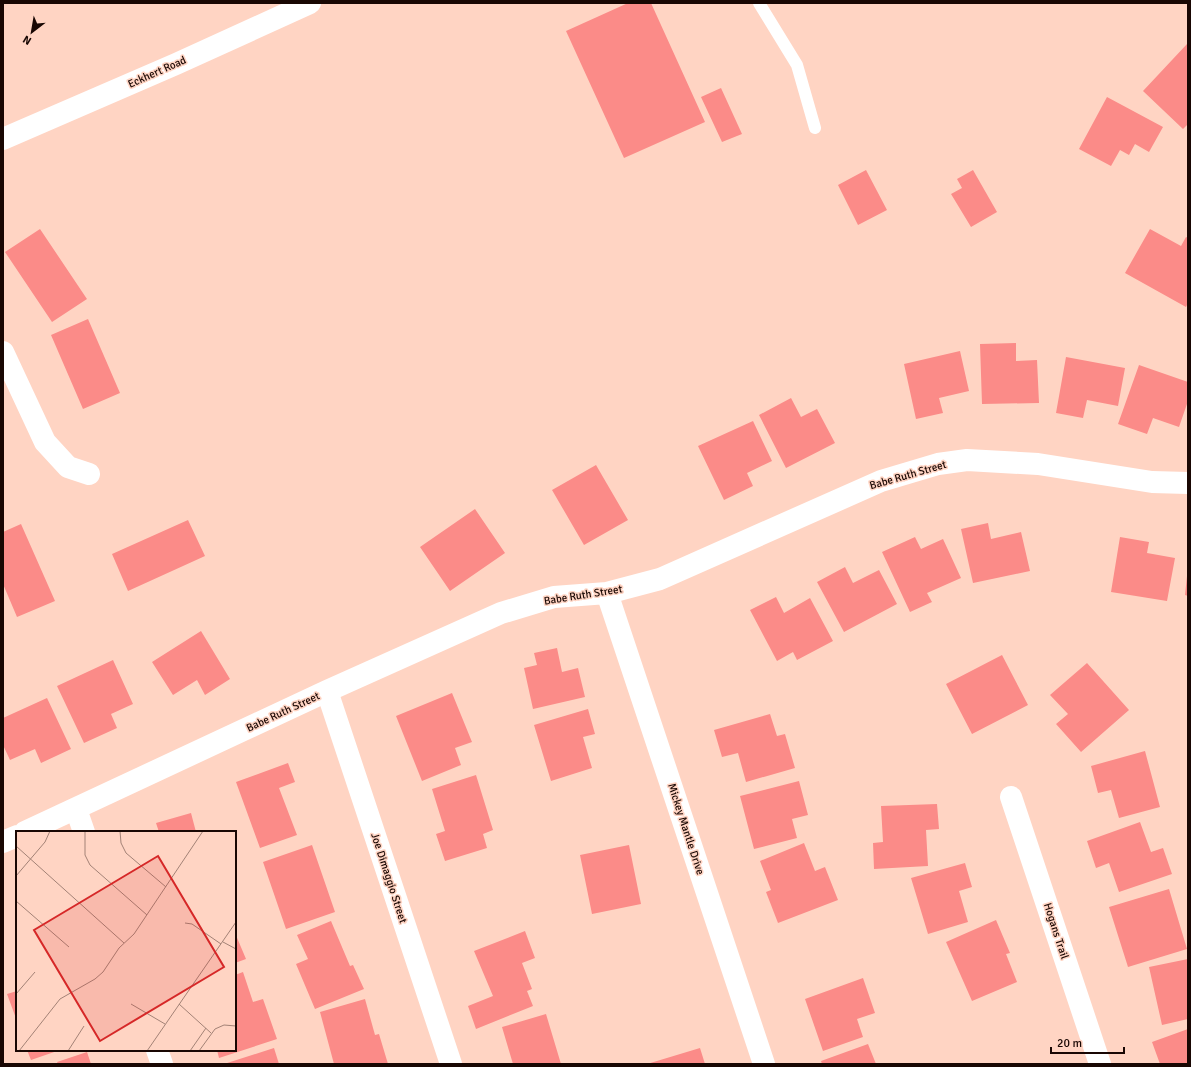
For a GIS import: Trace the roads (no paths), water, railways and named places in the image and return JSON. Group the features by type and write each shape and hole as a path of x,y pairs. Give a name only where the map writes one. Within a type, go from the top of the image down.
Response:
{"street":[{"name":"Eckhert Road","path":"3,139 176,64 310,3"},
{"path":"3,352 45,442 68,467 89,474"},
{"name":"Babe Ruth Street","path":"27,831 327,691 501,613 554,597 607,593 660,579 881,480 938,464 967,460 1038,464 1152,482 1188,483"},
{"name":"Mickey Mantle Drive","path":"607,593 764,1064"},
{"name":"Joe Dimaggio Street","path":"327,691 451,1064"},
{"name":"Hogans Trail","path":"1011,797 1100,1064"},
{"path":"76,809 84,831"},
{"path":"3,842 16,836"},
{"path":"157,1051 162,1064"}],"lane":[{"path":"759,3 798,65 815,128"}]}
